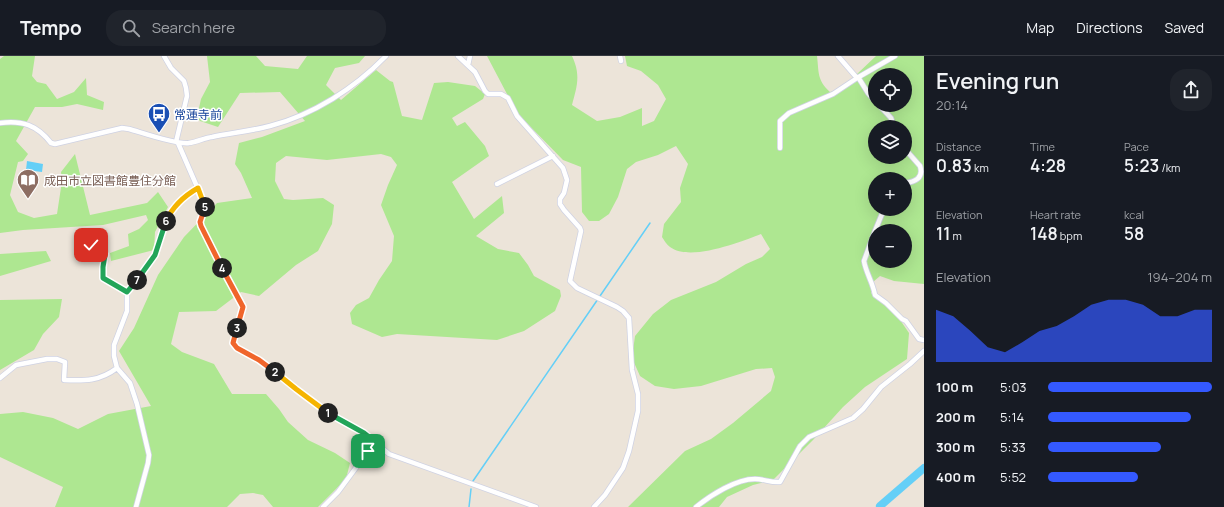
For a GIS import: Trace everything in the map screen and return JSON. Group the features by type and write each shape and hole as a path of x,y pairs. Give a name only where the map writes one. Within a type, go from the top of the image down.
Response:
{"street":[{"path":"164,56 171,68 184,81 186,88 187,96 177,142 205,205 200,222 201,226 243,307 233,343 237,348 259,360 333,416 364,433 389,454 536,507"},
{"path":"0,123 24,123 38,130 46,136 51,143 55,144 122,128 177,142 189,143 204,138 268,127 284,122 322,105 341,94 386,56"},
{"path":"458,56 475,72 488,94 501,94 508,98 517,116 553,156 566,174 567,180 564,193 560,199 560,204 581,231 570,281 577,288 617,307 629,318 632,370 638,394 638,411 629,451 623,468 615,481 595,506"},
{"path":"468,65 470,56"},
{"path":"838,56 858,77 868,93"},
{"path":"780,148 780,121 783,117 833,94 858,77 895,56"},
{"path":"885,112 892,120"},
{"path":"497,184 553,156"},
{"path":"912,157 922,169 920,177 912,182"},
{"path":"136,507 149,455 137,404 130,383 117,368 114,356 114,345 127,311 127,292 155,255 162,230 174,207 187,195 198,188"},
{"path":"91,245 102,250 105,256 103,278 127,292"},
{"path":"868,250 864,261 875,295 906,321 920,339 924,340"},
{"path":"696,507 738,482 756,479 780,482 800,446 809,437 853,418 863,409 881,387 924,351"},
{"path":"0,378 16,364 47,359 56,359 65,362 64,380 86,381 109,374 117,368"},
{"path":"323,507 338,492 375,442"}],"green space":[{"path":"4,56 35,56 32,76 37,82 46,84 57,99 74,92 86,78 87,95 104,102 103,110 77,104 62,107 35,107 16,141 28,154 23,161 18,162 10,195 18,212 34,218 57,214 62,181 61,172 75,154 90,215 147,203 158,192 168,207 155,232 154,250 111,261 110,253 129,246 128,234 139,229 148,220 146,215 103,225 23,230 0,233 0,59"},
{"path":"207,56 256,56 265,66 298,69 307,56 365,56 359,63 335,68 326,85 341,100 376,70 393,82 402,116 422,120 434,83 448,82 475,86 485,94 483,99 452,118 457,126 465,122 485,146 489,156 452,182 474,219 502,196 504,213 476,236 498,249 519,253 534,276 560,290 561,296 555,311 524,331 497,340 397,334 382,337 352,324 350,313 356,305 369,298 392,261 394,236 381,205 397,165 391,157 381,154 327,160 286,156 276,163 275,181 284,199 293,200 323,198 334,205 332,224 318,251 296,265 259,296 241,292 216,311 179,312 171,344 182,352 214,364 232,394 266,394 288,422 308,440 335,453 350,463 346,479 318,507 273,507 263,495 253,493 240,494 227,507 55,507 63,487 0,457 0,414 23,412 53,418 78,429 108,414 151,406 119,351 134,328 158,275 184,237 217,203 252,198 241,173 235,164 239,143 262,137 305,121 280,92 240,93 218,127 200,121 197,117 201,99 210,82"},
{"path":"487,56 572,56 577,75 577,86 572,105 597,121 620,117 642,108 642,126 654,121 666,99 658,85 641,71 627,66 625,56 817,56 821,80 830,92 845,88 876,56 924,56 924,284 894,281 880,276 873,282 871,293 898,317 909,333 907,359 865,387 843,407 773,480 753,485 727,497 719,507 628,507 685,451 711,439 733,423 771,391 775,377 772,368 756,369 701,386 674,389 655,386 640,376 632,358 635,336 653,314 671,300 716,282 746,264 762,257 770,249 761,234 728,246 702,252 679,251 668,245 662,237 664,224 681,202 680,188 688,164 676,146 658,155 636,162 627,169 618,197 609,214 599,221 589,221 582,212 581,167 563,160 517,113"},
{"path":"46,251 51,261 0,276 0,254"},
{"path":"62,299 59,317 43,334 34,350 0,370 0,300"}],"water":[{"path":"27,161 43,164 42,172 26,170"}],"waterway":[{"path":"600,296 650,223"},
{"path":"473,481 598,299"},
{"path":"880,506 924,468"},
{"path":"469,507 471,489"}],"place":[{"name":"常蓮寺前","path":"159,134"},
{"name":"成田市立図書館豊住分館","path":"28,200"}],"route":[{"path":"91,245 102,250 105,256 103,278 127,292 155,255 162,230 174,207 187,195 198,188 205,205 205,210 200,222 201,226 243,307 233,343 237,348 259,360 333,416 364,433 375,442 368,451"}]}
